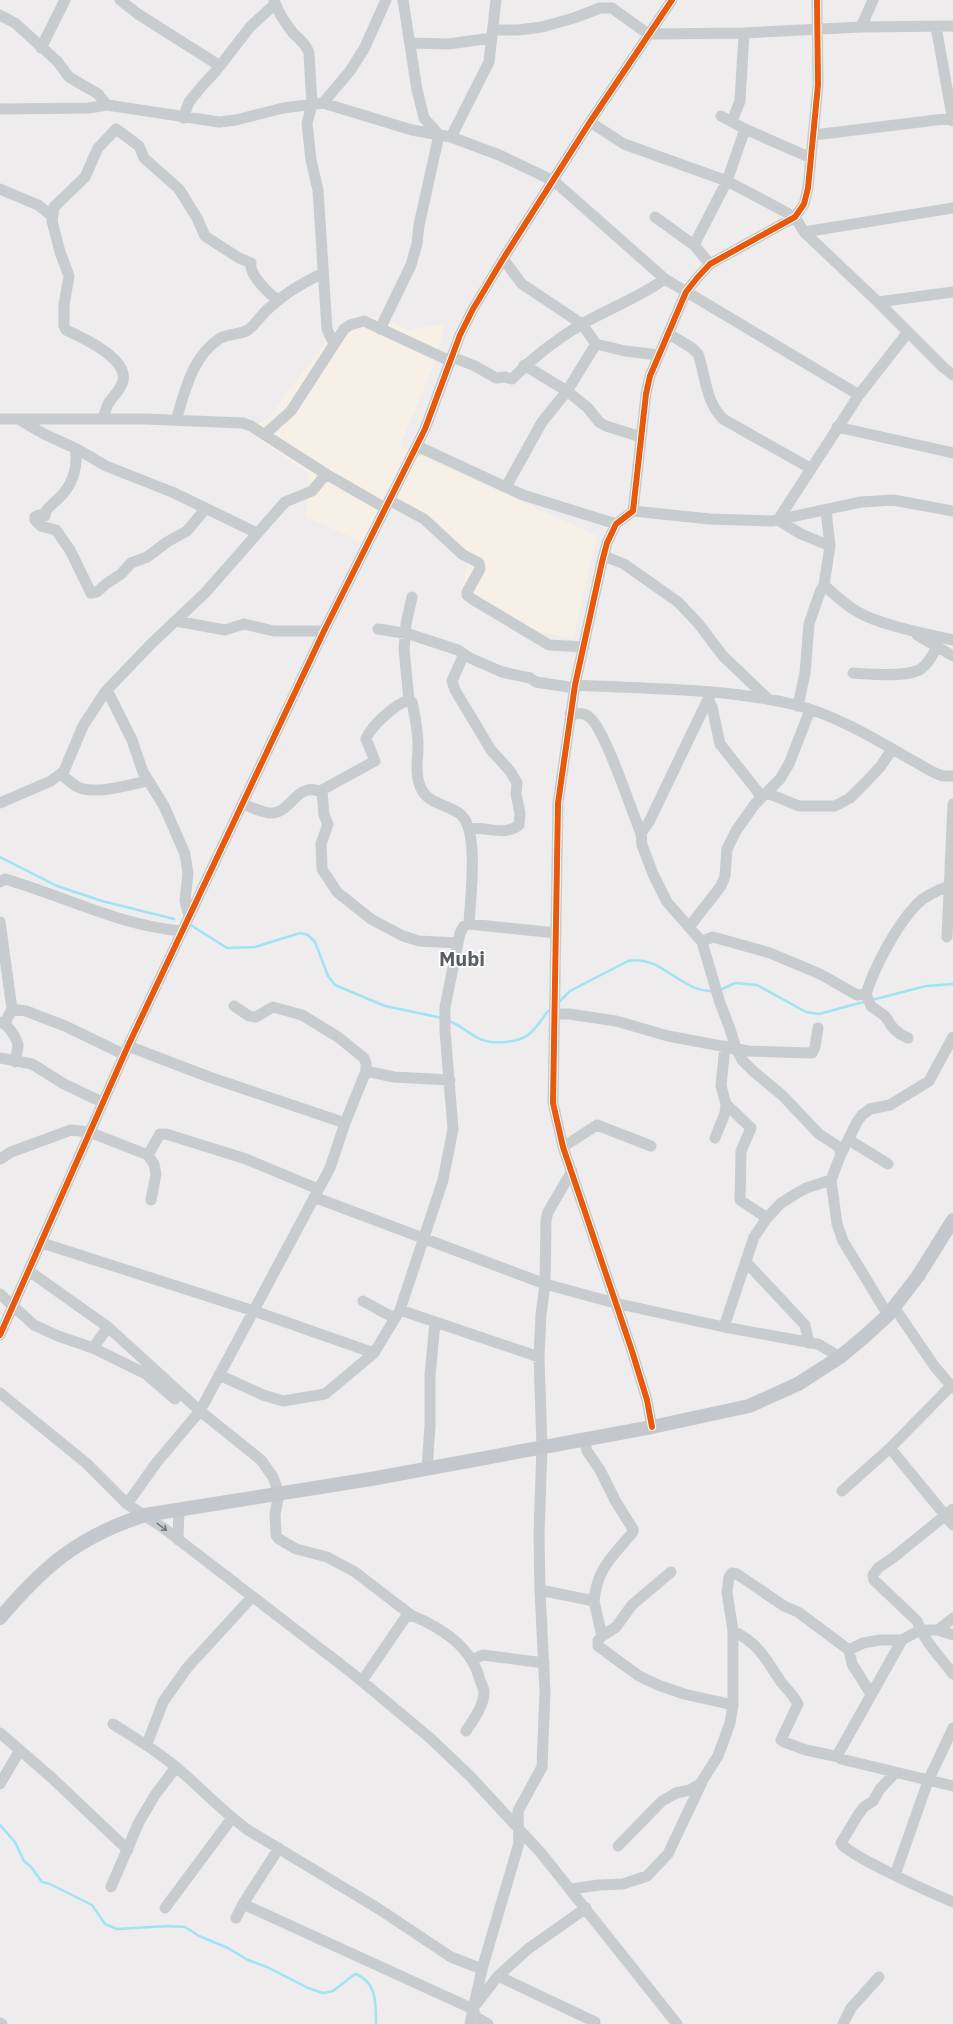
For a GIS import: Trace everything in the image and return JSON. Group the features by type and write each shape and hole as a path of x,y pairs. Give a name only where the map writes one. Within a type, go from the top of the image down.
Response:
{"main road":[{"path":"0,1618 50,1564 71,1549 93,1536 121,1523 145,1515 427,1469 652,1427 749,1406 798,1384 840,1357 891,1311 918,1276 952,1226"}],"street":[{"path":"41,48 65,0"},
{"path":"120,0 138,14 220,66"},
{"path":"334,344 327,329 323,274 323,241 318,190 311,160 307,123 317,104 350,72 364,49 386,0"},
{"path":"403,0 406,24 411,43 417,90 424,118 439,135"},
{"path":"451,137 489,62 496,0"},
{"path":"0,1334 42,1243 102,1102 126,1050 324,631 417,446 460,335 473,309 590,122 672,0"},
{"path":"652,1427 647,1400 632,1351 563,1147 555,1117 552,1089 555,1014 558,803 575,687 604,556 616,524 632,511 646,394 650,376 686,292 710,264 795,217 804,204 808,188 818,85 817,0"},
{"path":"861,27 873,0"},
{"path":"183,118 189,102 220,66 250,27 275,2 278,11 293,33 306,45 317,104"},
{"path":"411,43 448,44 493,34 542,27 574,18 613,4 648,34 744,33 861,27 953,26"},
{"path":"0,15 15,23 57,61 69,77 98,94 108,105"},
{"path":"814,135 953,119 936,27"},
{"path":"732,121 740,101 744,33"},
{"path":"0,109 89,108 108,105 183,118 219,122 236,120 283,108 317,104 412,130 451,137 499,155 554,181 665,279 859,395"},
{"path":"721,116 745,129 811,158"},
{"path":"590,122 624,144 727,181 795,217 804,232 953,375"},
{"path":"103,419 109,404 124,380 121,366 110,355 66,330 64,326 64,305 69,276 60,252 52,216 54,207 85,177 98,148 116,129 139,146 144,158 179,189 197,218 205,236 239,258 251,263 251,270 257,279 271,296 279,300"},
{"path":"694,245 727,181 745,129"},
{"path":"380,329 411,265 417,244 419,225 439,135"},
{"path":"0,189 38,205 52,216"},
{"path":"804,232 953,208"},
{"path":"655,217 694,245 710,264"},
{"path":"503,259 522,284 582,324 596,344 625,351 659,355"},
{"path":"176,420 186,385 202,354 220,338 248,330 279,300 304,282 323,274"},
{"path":"265,434 291,411 344,329 358,322 364,321 451,359 475,366 496,378 505,377 512,379 524,365 582,324 645,293 665,279"},
{"path":"878,302 953,292"},
{"path":"778,520 804,481 810,468 859,395 908,332"},
{"path":"669,334 692,348 698,354 710,402 714,410 723,419 810,468"},
{"path":"506,487 542,422 567,391 596,344"},
{"path":"524,365 567,391 588,408 599,422 606,426 641,437"},
{"path":"0,419 176,420 243,423 265,434 326,474 387,504 424,519 462,554 479,563 480,569 467,592 472,599 549,645 584,647"},
{"path":"19,419 44,434 74,448 106,466 172,492 257,533"},
{"path":"837,427 953,453"},
{"path":"417,446 523,495 616,524"},
{"path":"74,448 76,457 72,481 58,499 46,511 45,516 39,515 35,517 34,520 40,526 56,530 70,550 91,592 97,592 121,574 132,563 147,557 167,542 187,531 202,513 204,508"},
{"path":"0,803 51,781 64,771 83,726 107,690 206,593 285,502 312,491 326,474"},
{"path":"632,511 710,519 778,520 860,502 893,500 953,511"},
{"path":"798,706 805,673 809,624 820,592 824,585 830,546 826,510"},
{"path":"778,520 801,534 830,546"},
{"path":"604,556 624,564 678,602 698,623 737,671 768,700"},
{"path":"824,585 840,600 859,613 902,627 953,640"},
{"path":"412,597 404,634 404,649 409,700 412,702 416,720 417,775 422,791 431,800 460,814 470,828 473,861 469,924"},
{"path":"176,621 225,630 244,624 274,631 324,631"},
{"path":"902,627 953,656"},
{"path":"378,629 404,634 458,650 502,672 530,678 536,682 575,687 768,700 798,706 866,734 933,772 942,776 953,776"},
{"path":"853,673 888,674 917,672 922,668 937,648"},
{"path":"464,654 452,681 455,690 491,750 510,771 517,783 516,794 520,813 519,825 512,830 500,831 479,827 470,828"},
{"path":"107,690 132,740 147,781 164,806 185,854 188,873 185,901 189,916"},
{"path":"709,696 720,744 765,795 799,806 835,806 850,798 881,766 892,749"},
{"path":"641,834 649,822 709,696"},
{"path":"243,804 271,813 279,812 300,794 310,790 320,791 374,761 366,739 369,732 393,710 409,700"},
{"path":"689,927 721,886 725,876 727,849 736,831 755,804 780,779 789,764 810,710"},
{"path":"570,714 585,714 590,717 597,727 607,746 641,834 642,845 653,874 667,902 702,941 714,987 729,1026 731,1047 721,1086 726,1104 725,1113 715,1138"},
{"path":"61,774 77,787 90,790 125,787 147,781"},
{"path":"320,791 322,792 324,815 328,824 321,844 322,869 337,892 371,919 403,936 419,941 458,944"},
{"path":"947,937 951,883 953,804"},
{"path":"0,882 5,879 26,885 52,896 136,924 182,932"},
{"path":"868,999 879,960 917,904 951,883"},
{"path":"0,922 12,1009 3,1023 17,1041 18,1047 15,1062"},
{"path":"219,1375 264,1395 283,1401 312,1397 325,1394 374,1353 397,1314 443,1180 453,1129 445,1031 445,1008 460,933 464,926 469,924 556,933"},
{"path":"702,941 713,937 770,953 820,974 857,995 868,999 885,1016 893,1028 908,1038"},
{"path":"127,1504 157,1462 200,1411 333,1162 345,1123 366,1071 366,1063 358,1052 302,1015 273,1007 256,1017 249,1016 234,1006"},
{"path":"12,1009 26,1011 126,1050 345,1123"},
{"path":"555,1014 569,1014 616,1021 668,1036 748,1051 812,1052 815,1047 818,1028"},
{"path":"842,1491 890,1448 952,1387 891,1311 843,1240 836,1224 831,1180 841,1154 857,1122 870,1109 890,1105 929,1081 953,1037"},
{"path":"731,1047 753,1072 783,1096 819,1134 838,1147 841,1154"},
{"path":"0,1058 32,1064 64,1084 102,1102"},
{"path":"366,1071 394,1076 450,1080"},
{"path":"726,1104 751,1128 741,1151 740,1200 767,1218"},
{"path":"563,1147 597,1125 651,1146"},
{"path":"0,1159 11,1152 70,1130 89,1132 148,1155 154,1164 156,1174 151,1200"},
{"path":"148,1155 157,1136 160,1134 166,1134 246,1158 316,1193 423,1239 545,1284 615,1303 724,1327 818,1344 840,1357"},
{"path":"849,1140 888,1164"},
{"path":"470,2024 482,1969 520,1843 518,1811 542,1767 545,1692 540,1590 539,1534 542,1447 538,1357 545,1284 546,1220 548,1212 572,1170"},
{"path":"724,1327 754,1237 767,1218 781,1203 794,1194 806,1188 831,1180"},
{"path":"42,1243 254,1311 374,1353"},
{"path":"746,1262 805,1325 809,1343"},
{"path":"29,1270 108,1326 200,1411 261,1460 273,1477 279,1494 275,1514 276,1535 279,1539 292,1547 312,1554 327,1557 355,1572 411,1615 444,1632 461,1645 472,1660 484,1692 481,1708 466,1731"},
{"path":"0,1294 34,1325 58,1336 93,1348 146,1374 175,1399"},
{"path":"363,1301 397,1314 435,1322 538,1357"},
{"path":"427,1469 430,1426 430,1376 435,1322"},
{"path":"93,1348 108,1326"},
{"path":"0,1393 86,1463 127,1504 145,1515 362,1681 430,1738 470,1776 518,1827 571,1889 677,2024"},
{"path":"584,1440 587,1451 600,1470 616,1502 633,1529 603,1568 597,1579 594,1601 602,1636"},
{"path":"890,1448 949,1512 953,1525"},
{"path":"178,1540 179,1510"},
{"path":"949,1512 894,1557 878,1568 873,1575 874,1580 917,1621 920,1630 953,1674"},
{"path":"671,1572 632,1605 616,1627 602,1636 598,1641 600,1649 639,1676 658,1685 684,1694 733,1704"},
{"path":"618,1846 662,1801 676,1793 690,1790 700,1784 706,1772 718,1756 730,1723 733,1704 733,1631 727,1592 728,1577 732,1573 737,1574 784,1606 798,1612 849,1650 852,1664 871,1694"},
{"path":"540,1590 594,1601"},
{"path":"147,1744 163,1702 187,1668 252,1598"},
{"path":"362,1681 405,1618 411,1615"},
{"path":"938,1630 953,1618"},
{"path":"849,1650 863,1643 880,1640 902,1640 920,1630 938,1630 953,1635"},
{"path":"733,1631 745,1637 763,1653 798,1704 781,1740 806,1750 953,1786"},
{"path":"839,1757 838,1754 902,1640"},
{"path":"472,1660 484,1655 544,1663"},
{"path":"113,1724 147,1744 176,1767 232,1818 379,1909 451,1957 482,1969"},
{"path":"896,1874 928,1781 953,1728"},
{"path":"0,1733 128,1850"},
{"path":"0,1784 20,1750"},
{"path":"111,1887 139,1822 155,1795 176,1767"},
{"path":"571,1889 600,1885 623,1884 647,1876 668,1854 706,1772"},
{"path":"895,1773 880,1790 873,1801 864,1807 841,1843 853,1852 953,1902"},
{"path":"165,1908 232,1818"},
{"path":"236,1918 243,1904 279,1848"},
{"path":"243,1904 473,2009 476,2017 488,2024"},
{"path":"473,2009 498,1976 528,1949 586,1908"},
{"path":"498,1976 594,2022"},
{"path":"843,2024 851,2008 878,1977"}],"shaded area":[{"path":"355,316 379,317 409,330 445,324 436,359 400,446 597,536 573,639 539,632 462,588 470,553 397,499 369,545 306,517 309,474 247,431 268,418 336,329"}],"waterway":[{"path":"0,857 57,886 102,901 174,919"},
{"path":"189,924 227,948 255,947 300,933 308,935 315,942 328,976 335,985 385,1006 442,1018"},
{"path":"559,1002 570,991 628,961 640,960 661,968 690,986 701,990 713,991"},
{"path":"720,990 735,983 757,985 806,1012 819,1014 867,1001"},
{"path":"872,1000 926,986 953,984"},
{"path":"449,1021 483,1040 489,1042 503,1042 517,1040 531,1033 548,1011"},
{"path":"0,1825 15,1842 24,1861 31,1867 42,1882 50,1884 92,1905 105,1924 117,1929 168,1926 185,1927 199,1936 228,1948 248,1960 267,1967 308,1988 323,1993 333,1991 355,1974 368,1982 374,1994 376,2024"}],"cycle path":[{"path":"0,1335 128,1046 324,631 425,429 460,335 473,309 590,122 672,0"},
{"path":"652,1427 647,1400 632,1351 563,1147 553,1103 558,803 575,685 602,562 607,543 616,524 633,511 646,394 650,376 686,292 697,278 710,264 795,217 804,204 808,188 818,85 817,0"}],"district":[{"name":"Mubi","path":"462,959"}]}
